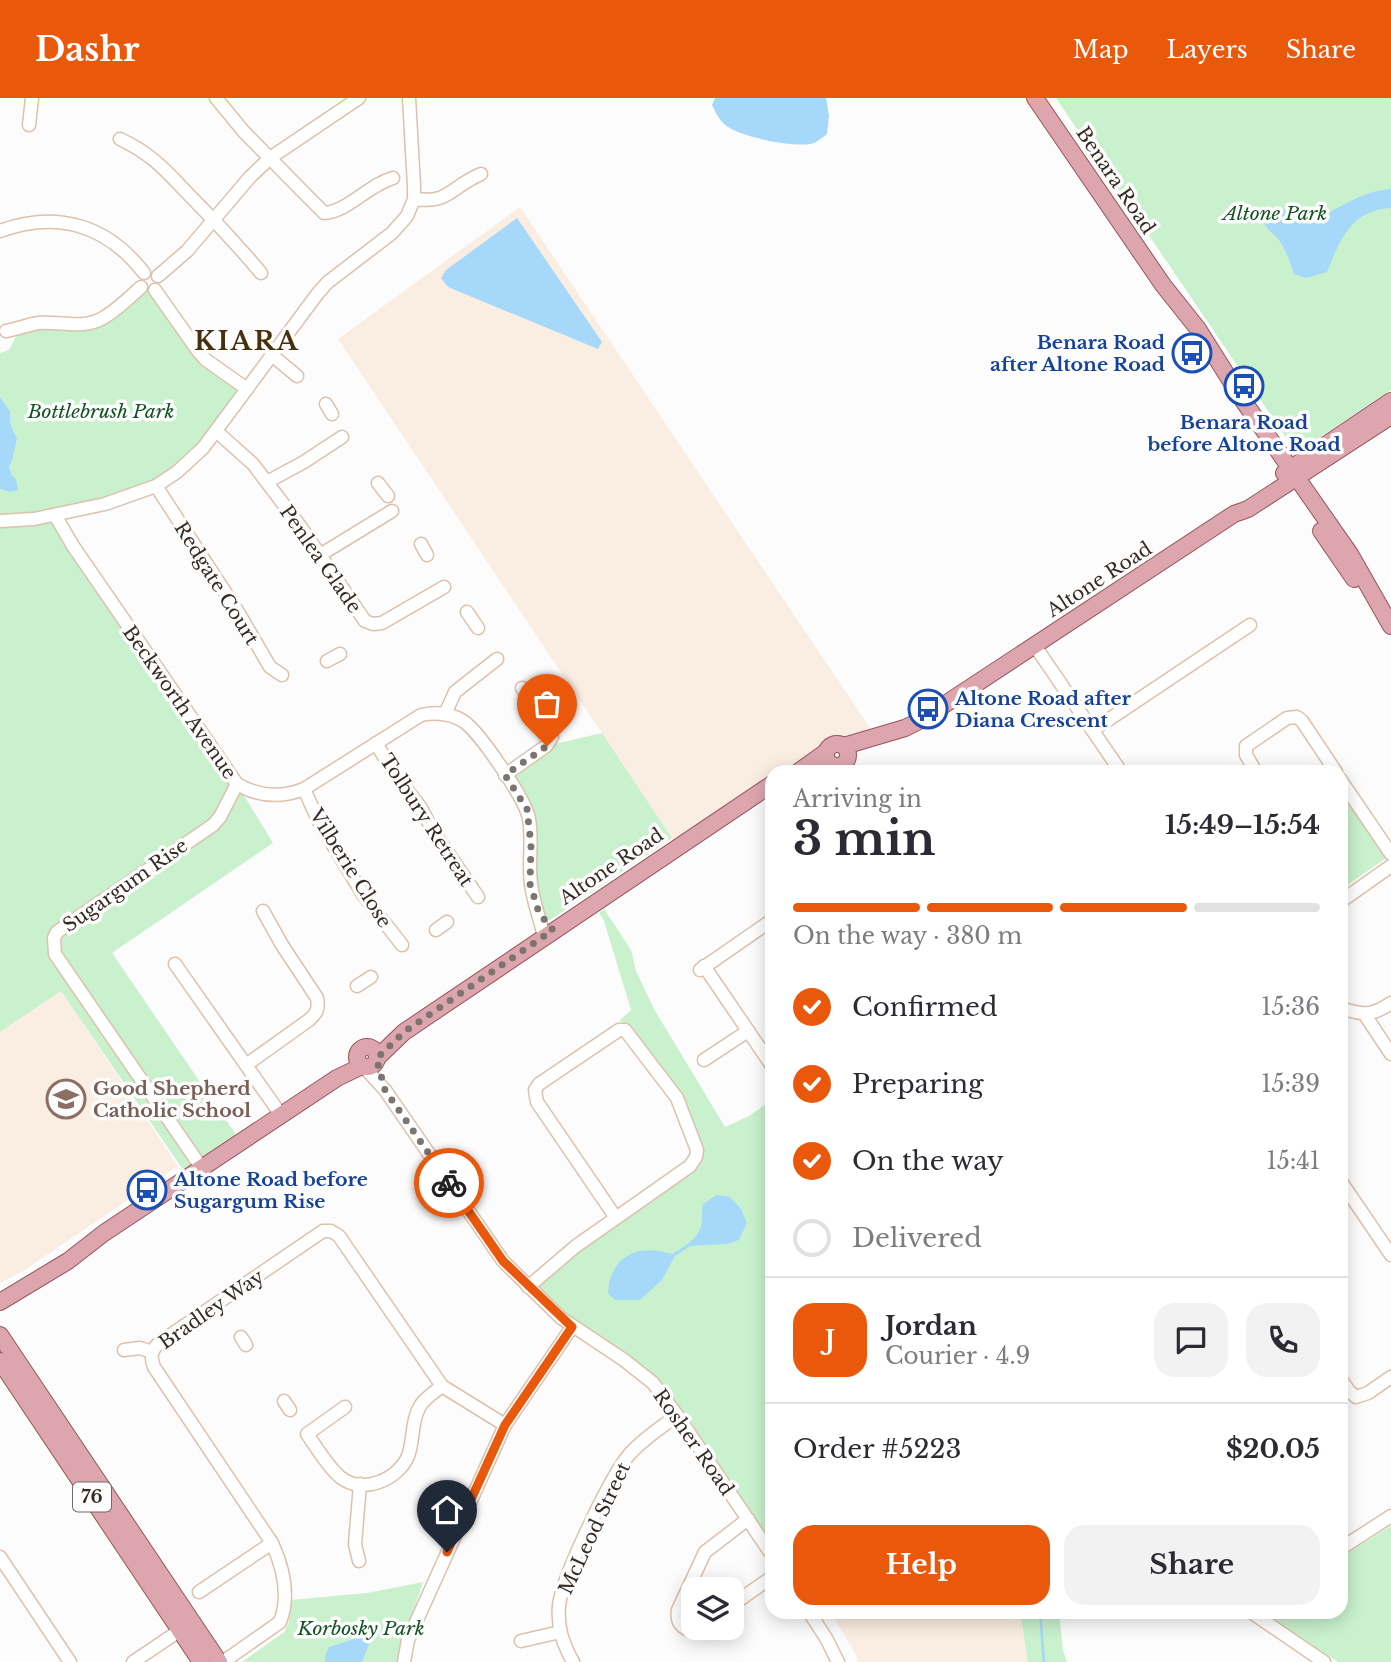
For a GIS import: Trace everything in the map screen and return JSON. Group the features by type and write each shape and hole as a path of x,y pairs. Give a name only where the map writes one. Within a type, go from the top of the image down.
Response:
{"main road":[{"name":"Benara Road","path":"1035,98 1163,285 1194,340 1289,476 1391,632"},
{"name":"Altone Road","path":"1289,476 1391,401"},
{"name":"Altone Road","path":"822,765 840,761 876,737 921,720 1234,514 1241,503 1391,416"},
{"name":"Benara Road","path":"1289,476 1350,554 1391,626"},
{"name":"Altone Road","path":"0,1292 104,1233 368,1059 549,933 765,789"},
{"name":"Altone Road","path":"0,1302 57,1269 104,1233"},
{"name":"76","path":"0,1335 187,1625 201,1662"},
{"name":"76","path":"0,1361 187,1625 221,1662"}],"street":[{"path":"29,125 32,98"},
{"path":"216,98 244,132 324,213 334,212 379,182 393,178"},
{"path":"158,276 187,251 250,177 270,158 359,98"},
{"path":"0,521 16,522 105,504 156,486 191,460 216,431 318,293 328,282 392,233 407,216 414,199 409,98"},
{"path":"120,139 156,160 215,220 261,273"},
{"path":"414,199 440,200 469,179 481,174"},
{"path":"0,231 45,221 74,224 88,229 129,255 144,273"},
{"path":"152,271 158,276 160,284 155,290 148,292 141,287 140,279 144,273 152,271"},
{"path":"6,331 38,323 89,323 108,315 141,287"},
{"path":"155,290 206,360 247,389"},
{"path":"273,356 297,376"},
{"name":"Penlea Glade","path":"216,431 243,454 267,482 360,616 369,623 382,623 444,587"},
{"path":"267,482 342,437"},
{"path":"378,483 388,496"},
{"name":"Redgate Court","path":"156,486 238,612 270,667 282,675"},
{"path":"320,555 392,511"},
{"name":"Beckworth Avenue","path":"60,514 73,546 237,784 260,794 290,794 304,789 421,715 445,714"},
{"path":"467,612 478,628"},
{"path":"1093,730 1250,625"},
{"path":"1035,646 1116,765"},
{"path":"327,662 340,654"},
{"path":"497,659 454,692 445,714 472,728 522,801 529,819 530,884 549,933"},
{"path":"522,688 531,701"},
{"path":"1252,765 1246,755 1246,746 1287,718 1297,717 1331,765"},
{"path":"505,775 547,746 552,737"},
{"name":"Tolbury Retreat","path":"376,743 478,897"},
{"name":"Sugargum Rise","path":"201,1167 55,954 54,938 57,932 213,825 237,784"},
{"name":"Vilberie Close","path":"304,789 319,822 364,896 402,945"},
{"path":"1348,791 1391,854"},
{"path":"1348,895 1391,866"},
{"path":"246,1065 309,1020 318,1007 317,998 263,911"},
{"path":"765,925 701,969 765,1056"},
{"path":"175,964 281,1115"},
{"path":"357,986 371,976"},
{"path":"1348,1010 1365,1015 1377,1012 1391,1003"},
{"path":"1365,1015 1391,1054"},
{"path":"528,1287 576,1246 616,1218 690,1166 696,1157 697,1150 677,1098 625,1030 620,1030 538,1084 534,1096 616,1218"},
{"path":"704,1060 748,1031"},
{"name":"Rosher Road","path":"368,1059 385,1090 496,1251 528,1287 572,1327 624,1360 653,1383 748,1519 765,1538"},
{"path":"1348,1192 1391,1255"},
{"name":"Bradley Way","path":"221,1662 280,1622 285,1596 280,1560 272,1543 153,1367 152,1352 159,1343 323,1231 331,1231 339,1236 442,1386 505,1425"},
{"path":"404,1662 408,1640 505,1425 572,1327"},
{"path":"124,1350 140,1349 152,1352"},
{"path":"1348,1390 1356,1396 1368,1393 1391,1377"},
{"path":"345,1407 307,1434 343,1480 360,1484 379,1483 401,1467 408,1455 419,1408 442,1386"},
{"name":"McLeod Street","path":"573,1662 560,1632 558,1609 564,1581 617,1470 634,1449 677,1415"},
{"path":"359,1561 355,1544 360,1484"},
{"path":"1348,1544 1391,1516"},
{"path":"693,1577 710,1546 748,1519"},
{"path":"199,1592 272,1543"},
{"path":"0,1557 70,1662"},
{"path":"744,1597 765,1582"},
{"path":"681,1606 677,1616 681,1624"},
{"path":"814,1619 838,1662"},
{"path":"1261,1619 1324,1662"},
{"path":"133,1662 187,1625"},
{"path":"521,1640 560,1632"}],"shaded area":[{"path":"520,207 876,737 834,744 807,765 765,765 765,789 678,847 338,339"},
{"name":"Good Shepherd Catholic School","path":"61,991 178,1166 23,1271 0,1283 0,1032"},
{"path":"835,1619 1021,1619 1028,1662 858,1662"}],"green space":[{"name":"Altone Park","path":"1056,98 1391,98 1391,390 1299,451 1295,451"},
{"name":"Bottlebrush Park","path":"144,290 152,292 192,344 247,389 177,472 56,516 237,784 273,843 112,953 241,1142 188,1177 61,991 0,1032 0,489 9,492 12,476 9,466 17,438 11,426 10,411 0,397 0,353 9,350 20,328 81,325"},
{"path":"602,733 672,838 547,922 539,913 529,819 505,775 546,746"},
{"path":"1348,796 1389,856 1348,885"},
{"path":"604,909 631,950 636,971 654,1009 725,1127 765,1105 765,1539 688,1417 655,1380 533,1287 617,1221 695,1167 673,1087 629,1024 619,1021 631,1010 604,921 599,913"},
{"path":"1391,1526 1391,1662 1338,1662 1271,1619 1348,1619 1348,1553"},
{"name":"Korbosky Park","path":"423,1582 404,1639 401,1662 242,1662 284,1632 289,1622 290,1600 367,1593"},
{"path":"1021,1619 1060,1619 1067,1662 1028,1662"}],"water":[{"path":"715,98 826,98 829,116 827,134 814,143 806,144 783,143 745,135 720,120 712,105"},
{"path":"1391,189 1391,208 1366,214 1357,221 1342,238 1327,272 1306,278 1294,274 1279,240 1263,221 1266,213 1283,209 1305,217 1319,218 1364,195"},
{"path":"517,218 602,342 598,349 448,287 441,278 446,270"},
{"path":"0,397 10,411 11,426 17,438 9,466 18,490 9,492 0,489"},
{"path":"717,1195 730,1197 741,1209 747,1223 739,1240 727,1244 690,1246 675,1256 662,1280 640,1300 615,1300 608,1293 610,1280 620,1261 637,1252 648,1250 672,1254 693,1239 701,1227 703,1204"},
{"path":"364,1636 369,1644 362,1662 325,1662 329,1647"}],"waterway":[{"path":"1041,1619 1044,1662"}],"way so far":[{"path":"449,1183 385,1090 377,1058 404,1032 553,930 539,913 530,884 531,845 527,809 505,775 547,746"}],"place":[{"name":"Benara Road after Altone Road","path":"1192,353"},
{"name":"Benara Road before Altone Road","path":"1244,386"},
{"name":"Altone Road after Diana Crescent","path":"928,709"},
{"name":"Good Shepherd Catholic School","path":"66,1099"},
{"name":"Altone Road before Sugargum Rise","path":"147,1190"}],"district":[{"name":"KIARA","path":"247,341"}],"route":[{"path":"447,1552 505,1425 572,1327 503,1261 449,1183"}]}
